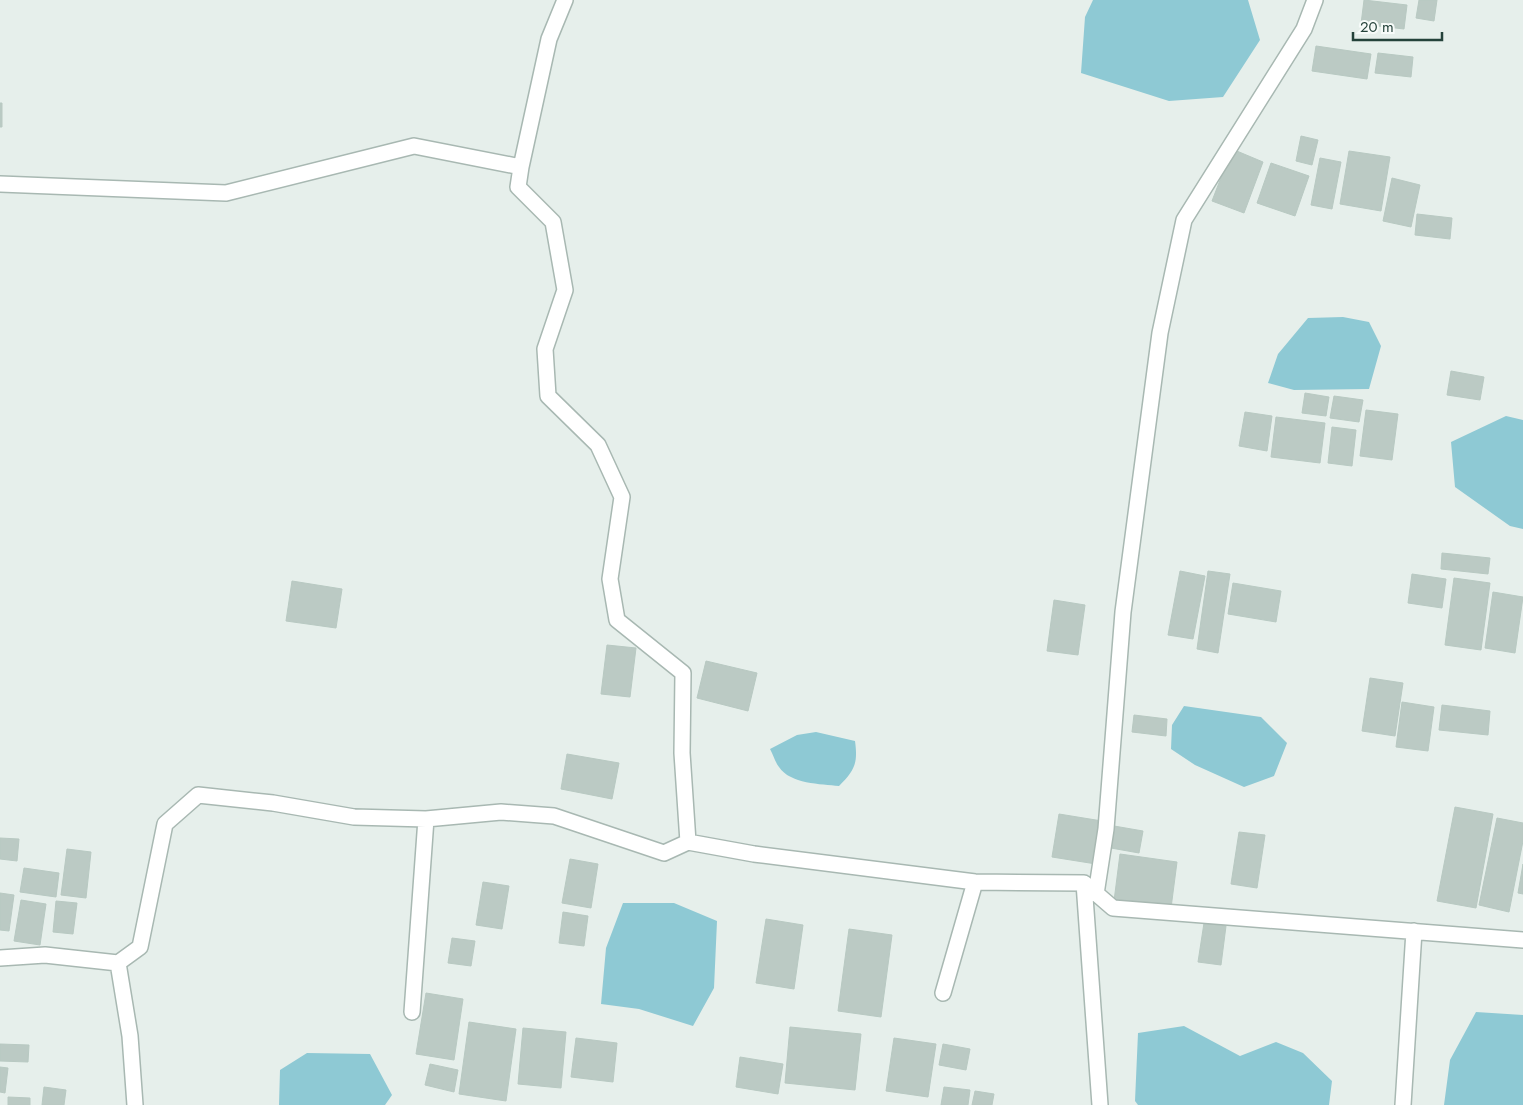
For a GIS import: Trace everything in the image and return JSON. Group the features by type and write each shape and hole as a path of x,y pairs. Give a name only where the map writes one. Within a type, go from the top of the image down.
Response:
{"street":[{"path":"565,0 549,39 520,167 518,187 553,222 565,290 545,349 548,396 598,445 622,497 610,579 617,620 683,673 682,753 688,842"},
{"path":"1096,894 1106,829 1125,592 1160,333 1184,220 1304,29 1314,0"},
{"path":"0,184 226,193 414,146 520,167"},
{"path":"0,958 45,955 118,963 140,947 165,824 198,795 273,803 354,817 426,819 501,812 554,816 664,853 688,842 754,854 975,882 1084,883 1113,908 1523,940"},
{"path":"412,1012 426,819"},
{"path":"943,993 975,882"},
{"path":"1084,883 1100,1105"},
{"path":"1403,1105 1414,931"},
{"path":"118,963 130,1036 135,1105"}],"water":[{"path":"1093,0 1248,0 1260,40 1223,97 1169,101 1081,73 1085,17"},
{"path":"1343,317 1369,322 1381,346 1369,389 1294,390 1268,383 1278,354 1308,318"},
{"path":"1506,416 1523,420 1523,529 1510,526 1455,487 1451,442"},
{"path":"1184,706 1261,717 1287,743 1274,776 1244,787 1195,765 1171,749 1172,725"},
{"path":"816,732 855,741 856,755 854,766 839,786 815,784 790,777 776,763 770,749 797,735"},
{"path":"623,903 674,903 717,921 714,988 693,1026 639,1009 601,1004 606,948"},
{"path":"1476,1012 1523,1015 1523,1105 1444,1105 1450,1060"},
{"path":"1184,1026 1240,1056 1276,1042 1303,1053 1332,1081 1329,1105 1138,1105 1135,1101 1138,1033"},
{"path":"307,1053 370,1054 392,1095 385,1105 279,1105 280,1070"}],"building":[{"path":"1364,0 1407,5 1404,29 1361,24"},
{"path":"1419,0 1437,0 1434,21 1416,18"},
{"path":"1316,46 1371,54 1367,79 1312,71"},
{"path":"1378,53 1413,57 1411,77 1375,73"},
{"path":"0,103 2,103 2,127 0,127"},
{"path":"1301,136 1318,140 1312,165 1296,161"},
{"path":"1232,149 1263,162 1244,213 1212,201"},
{"path":"1349,151 1390,157 1381,211 1340,204"},
{"path":"1320,158 1341,162 1332,209 1311,205"},
{"path":"1271,163 1309,176 1295,216 1257,203"},
{"path":"1392,178 1420,185 1411,227 1383,221"},
{"path":"1417,214 1452,218 1450,239 1415,235"},
{"path":"1451,371 1484,377 1480,400 1447,395"},
{"path":"1305,393 1329,397 1326,416 1302,413"},
{"path":"1334,396 1363,400 1359,422 1330,418"},
{"path":"1366,410 1398,414 1392,460 1360,456"},
{"path":"1245,412 1272,416 1267,451 1239,446"},
{"path":"1276,417 1325,423 1320,463 1271,457"},
{"path":"1332,427 1356,430 1352,466 1328,463"},
{"path":"1442,553 1490,558 1488,574 1441,569"},
{"path":"1180,571 1205,576 1193,639 1168,635"},
{"path":"1208,571 1230,574 1218,653 1197,649"},
{"path":"1412,574 1446,579 1442,608 1408,603"},
{"path":"1454,578 1490,583 1481,650 1445,645"},
{"path":"292,581 342,589 336,628 286,621"},
{"path":"1233,583 1281,591 1276,622 1228,614"},
{"path":"1493,592 1523,597 1515,653 1485,648"},
{"path":"1054,600 1085,605 1078,655 1047,651"},
{"path":"607,645 636,648 630,697 601,694"},
{"path":"706,661 757,673 748,711 697,698"},
{"path":"1370,678 1403,683 1395,736 1362,731"},
{"path":"1402,702 1434,707 1428,751 1396,747"},
{"path":"1442,705 1490,711 1488,735 1439,730"},
{"path":"1134,715 1167,719 1166,736 1132,732"},
{"path":"567,754 619,763 612,799 561,789"},
{"path":"1455,807 1493,814 1476,908 1437,901"},
{"path":"1059,814 1102,821 1096,864 1052,857"},
{"path":"1497,818 1523,823 1523,841 1509,912 1479,905"},
{"path":"1114,826 1143,831 1139,853 1111,848"},
{"path":"1239,832 1265,835 1257,888 1231,884"},
{"path":"0,838 19,839 17,861 0,859"},
{"path":"67,849 91,852 86,898 61,895"},
{"path":"1120,854 1177,862 1171,908 1114,901"},
{"path":"570,859 598,864 591,908 562,903"},
{"path":"1523,864 1523,894 1518,893"},
{"path":"24,868 59,873 56,897 20,892"},
{"path":"483,882 509,886 502,929 476,925"},
{"path":"0,893 14,895 9,931 0,930"},
{"path":"21,900 46,904 40,945 14,941"},
{"path":"56,901 77,903 73,934 53,932"},
{"path":"563,912 588,916 584,946 559,943"},
{"path":"766,919 803,925 794,989 756,983"},
{"path":"1204,923 1226,926 1221,965 1198,962"},
{"path":"849,929 892,935 881,1017 838,1011"},
{"path":"452,938 475,941 471,966 448,963"},
{"path":"426,993 463,999 454,1060 416,1054"},
{"path":"469,1022 516,1029 506,1101 459,1094"},
{"path":"790,1027 861,1034 855,1090 785,1083"},
{"path":"523,1028 566,1032 561,1088 518,1084"},
{"path":"576,1038 617,1043 613,1082 571,1077"},
{"path":"894,1038 936,1044 928,1097 886,1091"},
{"path":"0,1044 29,1045 28,1062 0,1061"},
{"path":"943,1044 970,1049 966,1070 939,1065"},
{"path":"740,1057 783,1064 778,1094 736,1087"},
{"path":"430,1064 458,1070 454,1092 425,1085"},
{"path":"0,1067 8,1068 5,1093 0,1092"},
{"path":"44,1087 66,1090 64,1105 42,1105"},
{"path":"944,1087 970,1090 968,1105 941,1105"},
{"path":"975,1091 994,1094 992,1105 972,1105"},
{"path":"8,1097 30,1098 30,1105 8,1105"}]}
